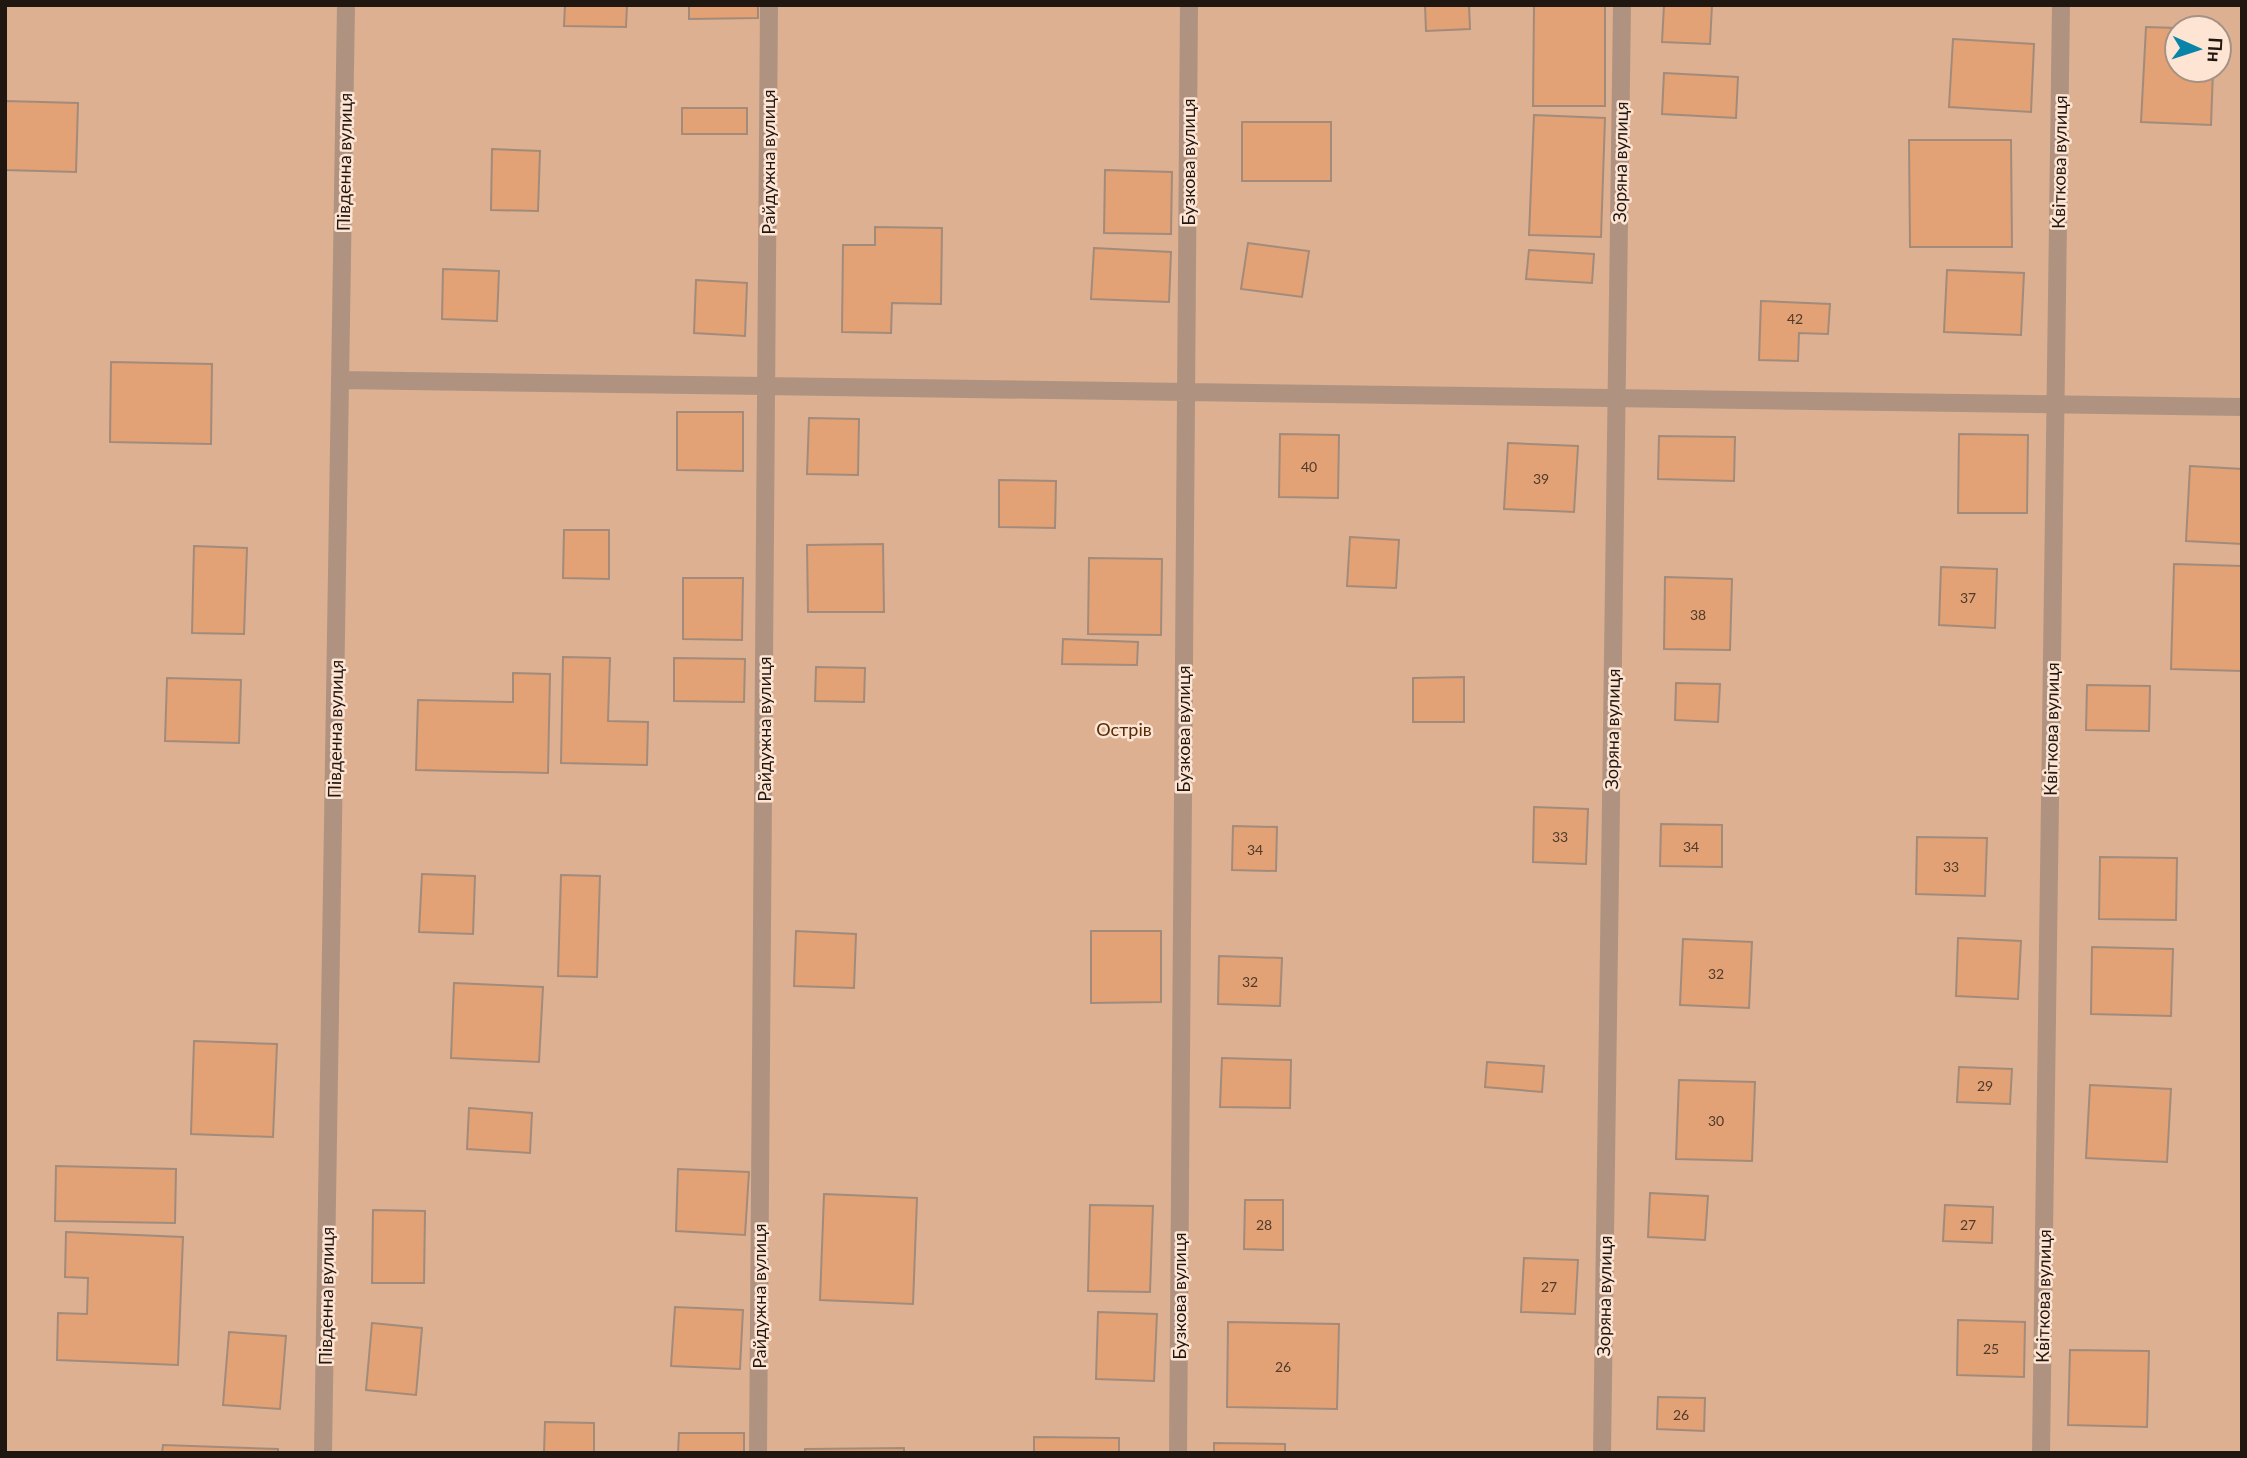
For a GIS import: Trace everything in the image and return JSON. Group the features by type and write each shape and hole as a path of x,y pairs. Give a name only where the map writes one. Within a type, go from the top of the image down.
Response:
{"street":[{"name":"Південна вулиця","path":"323,1453 346,5"},
{"name":"Райдужна вулиця","path":"758,1453 769,5"},
{"name":"Бузкова вулиця","path":"1178,1453 1189,5"},
{"name":"Зоряна вулиця","path":"1602,1453 1622,5"},
{"name":"Квіткова вулиця","path":"2041,1453 2061,5"},
{"path":"340,380 2242,407"}],"green space":[{"name":"Острів","path":"5,5 2242,5 2242,1453 5,1453"}],"building":[{"path":"565,5 627,5 626,27 564,26"},
{"path":"689,5 758,5 758,18 689,19"},
{"path":"1425,5 1469,5 1470,29 1426,31"},
{"path":"1534,5 1605,5 1605,106 1533,106"},
{"path":"1664,5 1712,5 1710,44 1662,42"},
{"path":"2146,27 2163,28 2163,84 2212,84 2211,125 2141,122"},
{"path":"1953,39 2034,44 2031,112 1949,107"},
{"path":"1664,73 1738,77 1736,118 1662,114"},
{"path":"5,101 78,103 76,172 5,170"},
{"path":"682,108 747,108 747,134 682,134"},
{"path":"1534,115 1605,118 1601,237 1529,235"},
{"path":"1242,122 1331,122 1331,181 1242,181"},
{"path":"1909,140 2011,140 2012,247 1910,247"},
{"path":"492,149 540,151 538,211 491,210"},
{"path":"1105,170 1172,172 1171,234 1104,233"},
{"path":"875,227 942,228 941,304 892,303 891,333 842,332 843,245 875,245"},
{"path":"1248,243 1309,251 1302,297 1241,289"},
{"path":"1094,248 1171,252 1169,302 1091,299"},
{"path":"1529,250 1594,254 1592,283 1526,279"},
{"path":"443,269 499,271 497,321 442,319"},
{"path":"1947,270 2024,273 2021,335 1944,332"},
{"path":"696,280 747,283 745,336 694,333"},
{"path":"1761,301 1830,304 1828,334 1799,333 1798,361 1759,360"},
{"path":"111,362 212,364 211,444 110,442"},
{"path":"677,412 743,412 743,471 677,470"},
{"path":"809,418 859,419 858,475 807,474"},
{"path":"1280,434 1339,435 1338,498 1279,497"},
{"path":"1959,434 2028,435 2027,513 1958,513"},
{"path":"1659,436 1735,437 1734,481 1658,479"},
{"path":"1508,443 1578,446 1574,512 1504,509"},
{"path":"2190,466 2242,469 2242,544 2186,541"},
{"path":"999,480 1056,481 1055,528 999,527"},
{"path":"564,530 609,530 609,579 563,578"},
{"path":"1350,537 1399,540 1396,588 1347,586"},
{"path":"883,544 884,612 808,612 807,545"},
{"path":"194,546 247,548 244,634 192,633"},
{"path":"1089,558 1162,559 1161,635 1088,634"},
{"path":"2174,564 2242,566 2242,671 2171,669"},
{"path":"1941,567 1997,569 1995,628 1939,625"},
{"path":"1665,577 1732,579 1730,650 1664,649"},
{"path":"683,578 743,578 742,640 683,639"},
{"path":"1063,639 1138,642 1137,665 1062,664"},
{"path":"563,657 610,658 608,721 648,722 647,765 561,763"},
{"path":"674,658 745,659 744,702 674,701"},
{"path":"816,667 865,668 864,702 815,701"},
{"path":"513,673 550,674 548,773 416,770 418,700 513,702"},
{"path":"1464,677 1464,722 1413,722 1413,678"},
{"path":"167,678 241,680 239,743 165,741"},
{"path":"1676,683 1720,684 1718,722 1675,720"},
{"path":"2087,685 2150,686 2149,731 2086,730"},
{"path":"1534,807 1588,809 1586,864 1533,862"},
{"path":"1661,824 1722,825 1722,867 1660,866"},
{"path":"1233,826 1277,827 1276,871 1232,870"},
{"path":"1917,837 1987,838 1985,896 1916,894"},
{"path":"2100,857 2177,858 2176,920 2099,919"},
{"path":"422,874 475,876 473,934 419,932"},
{"path":"561,875 600,876 597,977 558,976"},
{"path":"796,931 856,934 854,988 794,986"},
{"path":"1091,931 1161,931 1161,1002 1091,1003"},
{"path":"1958,938 2021,941 2018,999 1956,996"},
{"path":"1683,939 1752,942 1749,1008 1680,1005"},
{"path":"2092,947 2173,949 2171,1016 2091,1014"},
{"path":"1219,956 1282,958 1280,1006 1218,1004"},
{"path":"454,983 543,987 539,1062 451,1058"},
{"path":"194,1041 277,1044 273,1137 191,1134"},
{"path":"1222,1058 1291,1060 1290,1108 1220,1107"},
{"path":"1487,1062 1544,1066 1542,1092 1485,1087"},
{"path":"1959,1067 2012,1069 2010,1104 1957,1102"},
{"path":"1679,1080 1755,1082 1752,1161 1676,1159"},
{"path":"2090,1085 2171,1089 2167,1162 2086,1158"},
{"path":"469,1108 532,1113 530,1153 467,1149"},
{"path":"56,1166 176,1169 175,1223 55,1221"},
{"path":"678,1169 749,1172 745,1235 676,1231"},
{"path":"1650,1193 1708,1196 1705,1240 1648,1237"},
{"path":"824,1194 917,1198 913,1304 820,1300"},
{"path":"1245,1200 1283,1200 1283,1250 1244,1249"},
{"path":"1090,1205 1153,1206 1150,1292 1088,1291"},
{"path":"1945,1205 1993,1207 1992,1243 1943,1241"},
{"path":"373,1210 425,1211 424,1283 372,1283"},
{"path":"66,1232 183,1237 178,1365 57,1360 58,1313 87,1314 88,1278 65,1277"},
{"path":"1524,1258 1578,1260 1575,1314 1521,1312"},
{"path":"675,1307 743,1310 740,1369 671,1366"},
{"path":"1098,1312 1157,1314 1154,1381 1096,1379"},
{"path":"1958,1320 2025,1322 2024,1377 1957,1375"},
{"path":"1228,1322 1339,1324 1337,1409 1227,1407"},
{"path":"372,1323 422,1328 416,1395 366,1390"},
{"path":"229,1332 286,1336 280,1409 223,1405"},
{"path":"2070,1350 2149,1351 2147,1427 2068,1425"},
{"path":"1658,1397 1705,1398 1704,1431 1657,1429"},
{"path":"545,1422 594,1423 594,1453 544,1453"},
{"path":"679,1433 744,1433 744,1453 678,1453"},
{"path":"1034,1437 1119,1438 1119,1453 1034,1453"},
{"path":"1214,1443 1285,1444 1285,1453 1214,1453"},
{"path":"163,1445 278,1449 278,1453 162,1453"},
{"path":"904,1448 904,1453 805,1453 805,1449"}]}
